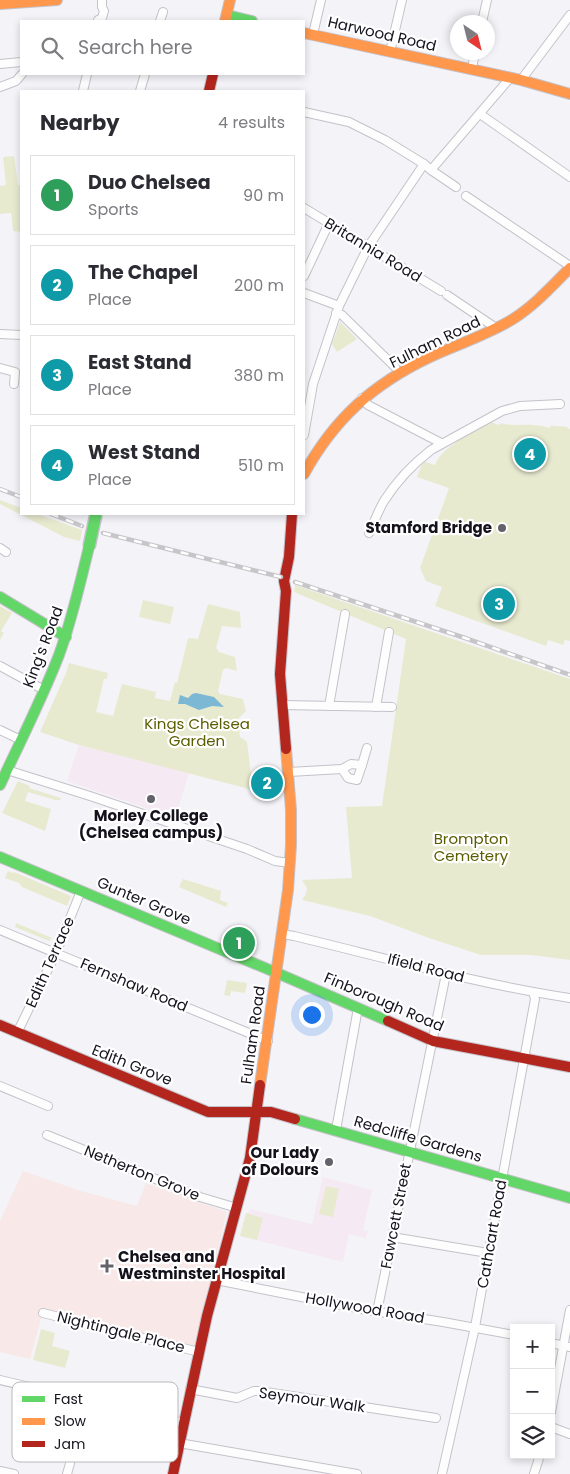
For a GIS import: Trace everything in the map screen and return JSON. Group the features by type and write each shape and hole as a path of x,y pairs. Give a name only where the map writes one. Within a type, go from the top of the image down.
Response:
{"main road":[{"path":"0,4 57,0"},
{"path":"230,0 226,18 243,20"},
{"name":"Harwood Road","path":"309,34 472,69 570,94"},
{"path":"209,90 213,75"},
{"name":"Fulham Road","path":"305,472 330,432 349,409 362,398 429,358 514,319 530,307 570,267"},
{"name":"King's Road","path":"0,785 66,637 74,611 96,515"},
{"name":"Fulham Road","path":"178,1452 190,1389 216,1280 238,1208 250,1158 282,934 290,863 291,828 289,772 282,705 281,648 286,591 290,587 292,568 288,562 289,528 292,515"},
{"path":"0,597 66,637"},
{"name":"Gunter Grove","path":"0,857 276,973"},
{"name":"Finborough Road","path":"276,973 433,1041 570,1067"},
{"name":"Edith Grove","path":"0,1025 208,1112 257,1111"},
{"name":"Redcliffe Gardens","path":"257,1111 271,1112 336,1130 409,1153 570,1198"}],"street":[{"path":"309,34 321,0"},
{"path":"390,52 402,0"},
{"path":"484,15 487,0"},
{"path":"98,20 96,17 102,4"},
{"path":"160,20 163,12"},
{"path":"432,170 570,15"},
{"path":"472,69 474,60"},
{"path":"0,64 20,62"},
{"path":"0,87 16,81 21,75"},
{"path":"83,90 87,75"},
{"path":"140,90 145,75"},
{"path":"305,112 349,122 385,140 424,164 456,187"},
{"path":"480,114 570,177"},
{"path":"305,428 313,384 338,309 368,247 424,164"},
{"path":"466,196 570,267"},
{"name":"Britannia Road","path":"305,209 444,293 496,328"},
{"path":"305,274 329,223"},
{"path":"305,293 338,309 395,366"},
{"path":"1,334 20,334"},
{"path":"0,368 15,372 14,384"},
{"path":"305,382 313,384"},
{"path":"362,398 368,405 441,443"},
{"path":"369,533 383,502 393,489 421,458 441,443 502,411 520,406 560,404"},
{"path":"329,706 345,614"},
{"path":"376,707 389,632"},
{"path":"0,666 44,690"},
{"path":"282,705 392,707"},
{"path":"0,730 21,740"},
{"path":"342,769 348,778 357,780 366,748"},
{"path":"289,772 342,769 351,764 362,765"},
{"path":"7,770 247,849 275,861 290,863"},
{"name":"Edith Terrace","path":"17,1033 56,953 82,891"},
{"name":"Fernshaw Road","path":"0,930 268,1041"},
{"name":"Ifield Road","path":"282,934 446,974 570,998"},
{"name":"Fawcett Street","path":"377,1312 446,974"},
{"name":"Cathcart Road","path":"442,1474 475,1327 535,999 533,992"},
{"path":"336,1130 358,1008"},
{"path":"0,1086 48,1106"},
{"name":"Netherton Grove","path":"47,1135 200,1196 238,1208"},
{"path":"392,1237 488,1253"},
{"name":"Hollywood Road","path":"216,1280 377,1312 510,1334"},
{"path":"555,1396 567,1346 570,1310"},
{"name":"Nightingale Place","path":"44,1313 199,1352"},
{"name":"Seymour Walk","path":"190,1389 238,1398 260,1390 436,1418"},
{"path":"178,1422 183,1423"},
{"path":"555,1428 570,1434"},
{"path":"180,1443 357,1474"},
{"path":"534,1474 539,1459"},
{"path":"0,1470 13,1474"}],"shaded area":[{"name":"Morley College (Chelsea campus)","path":"79,745 189,773 175,818 67,781"},
{"name":"Chelsea and Westminster Hospital","path":"23,1171 81,1191 137,1206 146,1183 227,1212 194,1347 43,1311 30,1359 0,1352 0,1221"},
{"path":"323,1177 372,1190 363,1230 368,1231 366,1238 349,1234 343,1262 240,1236 246,1213 249,1213 250,1209 312,1224"}],"green space":[{"path":"14,156 18,185 20,185 20,232 13,231 11,213 0,214 0,186 6,185 3,157"},
{"path":"340,322 357,339 337,352 332,344"},
{"name":"Stamford Bridge","path":"491,422 499,425 501,423 536,425 550,428 551,425 570,429 570,641 565,640 563,645 548,640 546,646 435,606 442,587 426,581 420,568 449,488 417,477 423,461 435,465 443,452 456,443 454,439"},
{"path":"0,500 20,508 20,514 0,504"},
{"path":"21,515 40,515 82,530 80,541 64,537"},
{"name":"Brompton Cemetery","path":"295,585 570,679 570,960 532,955 481,955 370,916 302,900 307,888 302,880 352,878 346,807 382,806 406,639 294,592"},
{"path":"143,600 174,607 170,624 139,617"},
{"name":"Kings Chelsea Garden","path":"208,604 240,612 241,628 222,626 216,648 219,652 235,657 237,671 226,668 223,670 218,691 220,694 243,699 246,711 238,719 240,737 247,742 253,790 79,745 40,732 69,663 108,673 107,679 104,679 96,712 113,716 122,684 156,692 155,698 170,701 175,682 177,683 188,638 198,639"},
{"path":"0,606 12,613 1,631 4,633 0,640"},
{"path":"18,781 30,786 29,788 61,798 60,800 55,800 28,792 25,801 51,809 45,831 2,813"},
{"path":"8,871 71,896 67,906 5,878"},
{"path":"183,879 221,891 220,900 228,903 226,907 179,887"},
{"path":"16,923 52,938 49,941 15,927"},
{"path":"227,980 247,983 245,993 231,991 230,996 224,995"},
{"path":"326,1186 339,1189 333,1217 319,1214"},
{"path":"246,1213 263,1218 257,1240 240,1236"},
{"path":"41,1329 55,1333 52,1346 70,1351 65,1368 33,1360"}],"water":[{"path":"196,693 214,697 224,707 212,706 199,710 185,704 178,704 180,695 188,698"}],"railway":[{"path":"0,489 20,497"},
{"path":"54,515 82,526"},
{"path":"103,533 281,577"},
{"path":"295,582 570,675"}],"traffic: fast":[{"path":"227,15 248,20"},
{"path":"89,547 96,515"},
{"path":"0,785 38,704 64,642 89,547"},
{"path":"0,597 66,637"},
{"path":"0,857 388,1021"},
{"path":"295,1119 570,1198"}],"traffic: slow":[{"path":"0,4 57,0"},
{"path":"225,20 230,0"},
{"path":"305,33 521,80 570,94"},
{"path":"305,472 328,436 373,391 390,379 430,357 493,330 513,319 536,301 570,268"},
{"path":"260,1085 288,890 291,810 286,749"}],"traffic: jam":[{"path":"209,90 213,75"},
{"path":"286,749 280,674 286,591 284,581 289,557 292,515"},
{"path":"388,1021 433,1041 570,1067"},
{"path":"0,1025 208,1112 271,1112 295,1119"},
{"path":"178,1451 207,1316 250,1158 260,1085"},
{"path":"173,1474 176,1462"}],"place":[{"name":"West Stand","path":"530,454"},
{"name":"Stamford Bridge","path":"502,528"},
{"name":"East Stand","path":"499,604"},
{"name":"The Chapel","path":"267,783"},
{"name":"Morley College (Chelsea campus)","path":"151,799"},
{"name":"Duo Chelsea","path":"239,943"},
{"name":"Our Lady of Dolours","path":"329,1162"},
{"name":"Chelsea and Westminster Hospital","path":"107,1266"}]}
